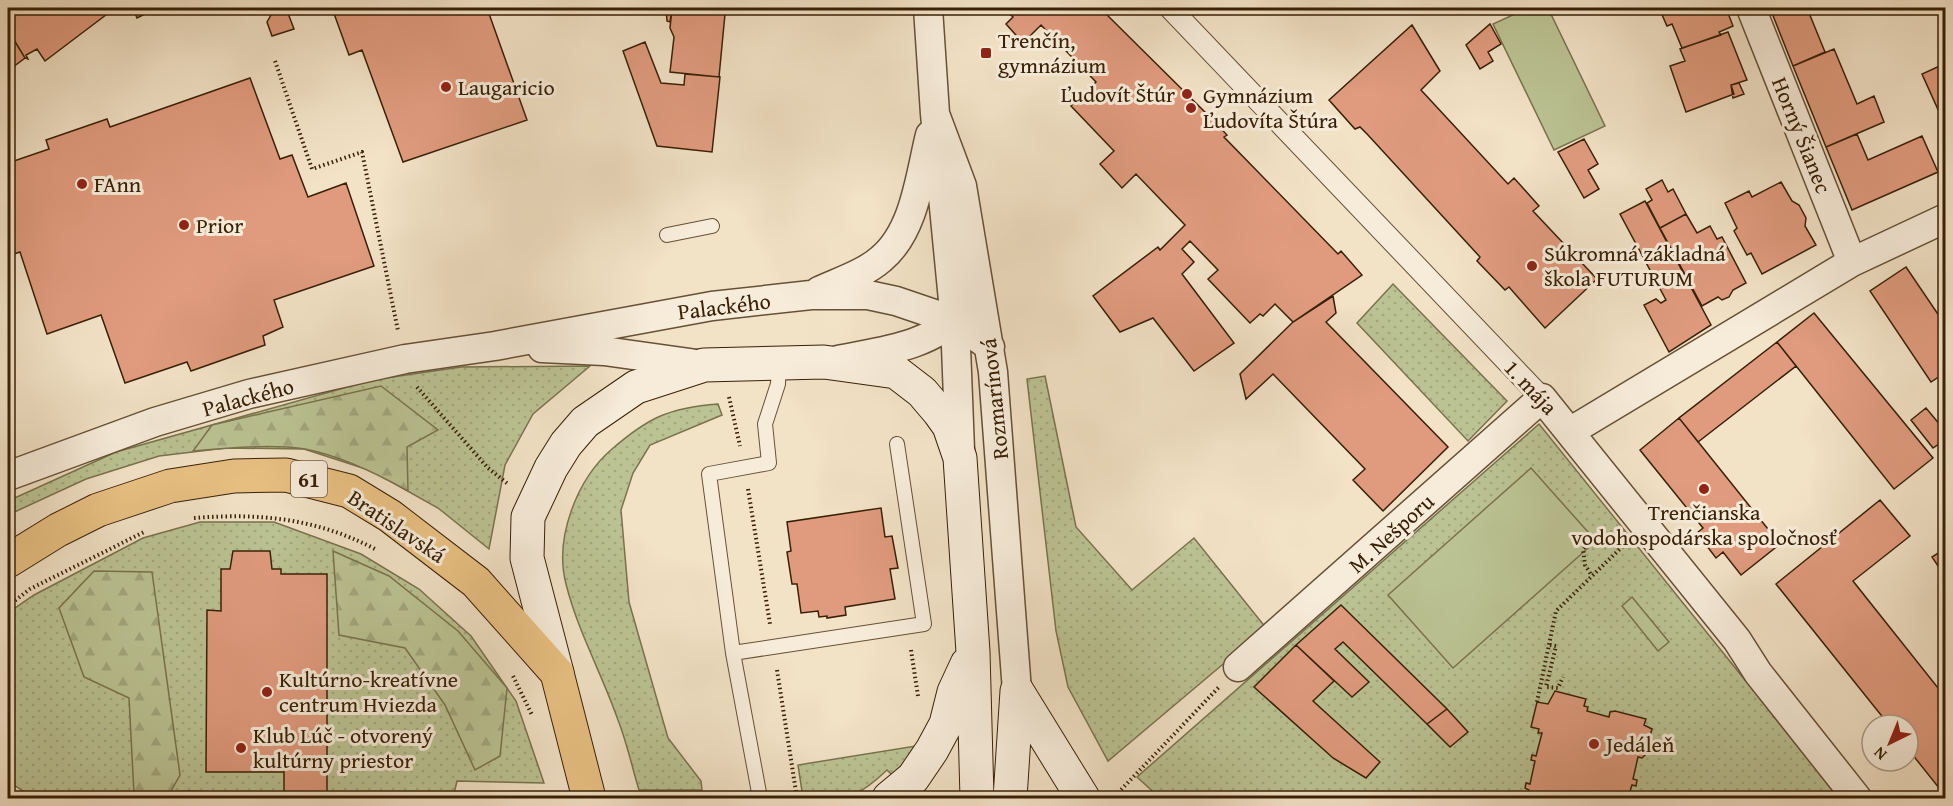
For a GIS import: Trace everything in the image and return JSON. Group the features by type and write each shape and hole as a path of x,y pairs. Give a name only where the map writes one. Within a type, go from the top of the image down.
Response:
{"main road":[{"path":"557,673 527,558 528,517 536,497 566,444 585,422 636,387 704,365 824,362 896,372 911,382 949,426 960,458 973,652 977,798"},
{"name":"Bratislavská","path":"8,561 89,514 170,486 234,476 285,475 349,491 390,516 476,582 557,673 588,794"},
{"path":"889,798 913,778 932,750 946,724 954,692 973,652"},
{"path":"1010,798 1017,691"},
{"path":"1017,691 1083,798"}],"street":[{"name":"Rozmarínová","path":"928,8 935,114 955,321 960,458"},
{"name":"1. mája","path":"1170,8 1571,430 1737,640 1758,673 1857,798"},
{"name":"Horný Šianec","path":"1751,8 1852,262"},
{"name":"Rozmarínová","path":"935,114 962,186 990,347 1017,691"},
{"name":"Palackého","path":"811,295 881,259 899,235 913,206 935,114"},
{"path":"1571,430 1852,262 1946,218"},
{"path":"824,362 918,343 955,321 981,294"},
{"name":"Palackého","path":"8,476 155,423 249,394 405,359 495,346 647,316 811,295 868,295 896,301 955,321 990,347"},
{"name":"Palackého","path":"495,346 604,351 704,365"},
{"name":"M. Nešporu","path":"1238,668 1542,398"}],"lane":[{"path":"668,235 712,226"},
{"path":"760,798 748,746 733,652 709,474 769,463 765,424 778,384 779,363"},
{"path":"733,652 924,624 897,444"}],"path":[{"path":"274,61 312,169 362,152 400,339"},
{"path":"409,378 488,468 508,485"},
{"path":"729,397 744,466"},
{"path":"183,519 236,514 284,517 348,534 386,554"},
{"path":"1537,702 1556,611 1645,524"},
{"path":"8,606 40,584 130,537 151,530"},
{"path":"1592,541 1583,549 1585,565 1592,576"},
{"path":"907,627 919,705"},
{"path":"1550,645 1556,646 1546,687 1558,688 1563,676"},
{"path":"1118,793 1238,668"},
{"path":"510,673 536,724"},
{"path":"8,794 14,798"}],"green space":[{"path":"1528,8 1548,8 1605,126 1554,150 1493,24"},
{"path":"1393,284 1507,401 1468,441 1357,323"},
{"path":"590,366 533,414 505,465 489,549 438,508 372,471 304,449 226,448 159,456 86,479 8,515 8,501 116,452 372,380 461,367"},
{"path":"1045,376 1076,527 1132,590 1194,538 1266,628 1108,761 1068,687 1056,631 1027,379"},
{"path":"381,386 438,430 407,447 408,491 358,466 305,449 265,447 193,451 212,425"},
{"path":"718,404 722,415 650,445 633,473 621,510 629,602 668,738 701,781 702,790 639,790 612,703 571,602 563,566 566,529 571,510 588,476 599,462 625,438 660,416 686,408"},
{"path":"1539,424 1840,798 1160,798 1137,777"},
{"path":"1531,468 1596,541 1453,668 1388,595"},
{"path":"200,522 274,522 361,554 419,589 471,636 516,701 544,783 457,781 453,798 185,791 78,797 26,793 8,781 8,613 34,595 143,538"},
{"path":"333,551 389,576 458,631 507,688 500,756 475,770 445,705 405,648 339,635"},
{"path":"94,571 152,572 180,775 167,798 152,798 134,794 129,698 84,677 59,608"},
{"path":"1632,597 1669,642 1658,651 1622,606"},
{"path":"922,745 895,778 887,770 866,788 849,796 803,798 798,765"}],"building":[{"path":"8,8 115,8 45,61 37,49 26,55 28,59 25,58 8,30"},
{"path":"133,8 157,8 137,18"},
{"path":"275,8 286,8 294,29 272,36 267,22"},
{"name":"Laugaricio","path":"332,8 487,8 527,120 403,162 362,50 349,55"},
{"path":"666,8 672,9 670,22 667,21"},
{"path":"666,8 726,8 725,14"},
{"path":"1003,8 1100,8 1211,118 1227,135 1224,137 1338,254 1341,251 1362,275 1293,322 1275,304 1263,316 1260,314 1250,323 1208,279 1218,270 1190,241 1182,249 1194,262 1182,274 1234,343 1194,371 1153,318 1120,332 1093,296 1158,247 1160,250 1185,225 1136,174 1122,188 1100,164 1114,151 1071,106 1096,82 1041,25 1023,43 1006,24 1013,17"},
{"path":"1659,8 1726,8 1733,26 1719,32 1721,35 1682,48 1672,24 1667,26"},
{"path":"1770,8 1807,8 1825,52 1793,66"},
{"path":"672,9 725,14 719,77 670,72 674,37 670,28"},
{"path":"1490,24 1501,44 1488,52 1493,61 1480,69 1466,45"},
{"path":"1412,25 1440,71 1421,90 1508,184 1514,178 1539,206 1533,211 1597,279 1545,328 1509,287 1505,290 1477,261 1480,257 1368,135 1360,127 1355,129 1329,100"},
{"path":"8,30 25,58 13,67 8,58"},
{"path":"1728,32 1747,80 1731,85 1734,94 1686,112 1670,66 1685,61 1680,49"},
{"path":"645,42 661,83 684,85 685,74 720,77 712,152 657,146 623,51"},
{"path":"1834,49 1857,104 1874,96 1884,122 1826,147 1793,66"},
{"path":"1944,64 1946,111 1940,114 1922,74"},
{"name":"Prior","path":"250,78 280,159 292,155 308,197 346,183 374,266 274,300 283,327 263,336 265,345 191,371 187,362 125,383 101,315 47,334 20,252 8,256 8,163 49,149 46,140 107,119 110,127"},
{"path":"1739,83 1744,94 1733,98 1731,85"},
{"path":"1857,134 1868,160 1922,136 1938,172 1852,210 1826,147"},
{"path":"1584,139 1598,164 1588,170 1599,189 1584,198 1558,152"},
{"path":"1662,180 1668,192 1673,189 1686,214 1660,228 1647,203 1652,200 1646,189"},
{"path":"1781,182 1792,201 1799,205 1806,218 1805,226 1816,245 1762,274 1751,253 1747,255 1734,231 1737,228 1725,203 1749,191 1752,197"},
{"path":"1645,201 1711,325 1669,352 1644,305 1656,299 1661,303 1666,300 1620,214"},
{"path":"1686,214 1697,233 1710,226 1717,239 1722,237 1746,283 1733,290 1729,297 1722,300 1718,297 1702,306 1660,228"},
{"path":"1906,267 1946,326 1946,372 1931,382 1870,291"},
{"path":"1333,296 1336,313 1326,322 1448,447 1383,511 1353,480 1365,469 1273,374 1246,399 1240,374 1293,322"},
{"path":"1814,313 1933,458 1894,489 1777,342"},
{"path":"1777,342 1796,366 1698,442 1679,418"},
{"path":"1926,408 1946,432 1946,439 1933,448 1911,420"},
{"name":"Trenčianska vodohospodárska spoločnosť","path":"1679,418 1780,544 1741,575 1723,552 1716,558 1697,533 1703,528 1640,450"},
{"path":"1880,500 1910,536 1853,581 1946,698 1946,782 1939,788 1920,764 1920,713 1879,713 1776,584"},
{"path":"881,508 885,537 892,536 898,568 890,569 895,599 845,607 846,615 827,618 827,616 819,617 818,611 801,613 797,584 792,584 787,552 791,551 787,522"},
{"path":"1946,548 1946,578 1932,557"},
{"name":"Kultúrno-kreatívne centrum Hviezda","path":"233,551 270,551 272,569 281,569 281,574 327,574 327,798 284,798 284,772 206,772 207,610 221,611 221,569 230,569"},
{"path":"1341,605 1447,709 1427,724 1343,642 1335,649 1369,682 1352,697 1296,645"},
{"path":"1296,645 1334,681 1313,701 1380,762 1366,778 1333,758 1254,687"},
{"name":"Jedáleň","path":"1555,691 1586,699 1584,706 1588,707 1587,711 1609,717 1610,712 1615,711 1646,719 1644,725 1652,729 1645,755 1642,758 1638,757 1633,779 1637,780 1636,786 1632,785 1628,798 1526,798 1529,790 1525,788 1526,783 1530,784 1535,761 1531,760 1532,755 1536,756 1542,733 1538,733 1539,729 1531,727 1537,702 1548,704"},
{"path":"1447,709 1468,732 1450,747 1427,724"}],"place":[{"name":"Trenčín, gymnázium","path":"986,53"},
{"name":"Laugaricio","path":"446,87"},
{"name":"Ľudovít Štúr","path":"1187,94"},
{"name":"Gymnázium Ľudovíta Štúra","path":"1191,108"},
{"name":"FAnn","path":"82,184"},
{"name":"Prior","path":"184,225"},
{"name":"Súkromná základná škola FUTURUM","path":"1532,266"},
{"name":"Trenčianska vodohospodárska spoločnosť","path":"1704,489"},
{"name":"Kultúrno-kreatívne centrum Hviezda","path":"267,692"},
{"name":"Jedáleň","path":"1594,744"},
{"name":"Klub Lúč - otvorený kultúrny priestor","path":"241,748"}]}
